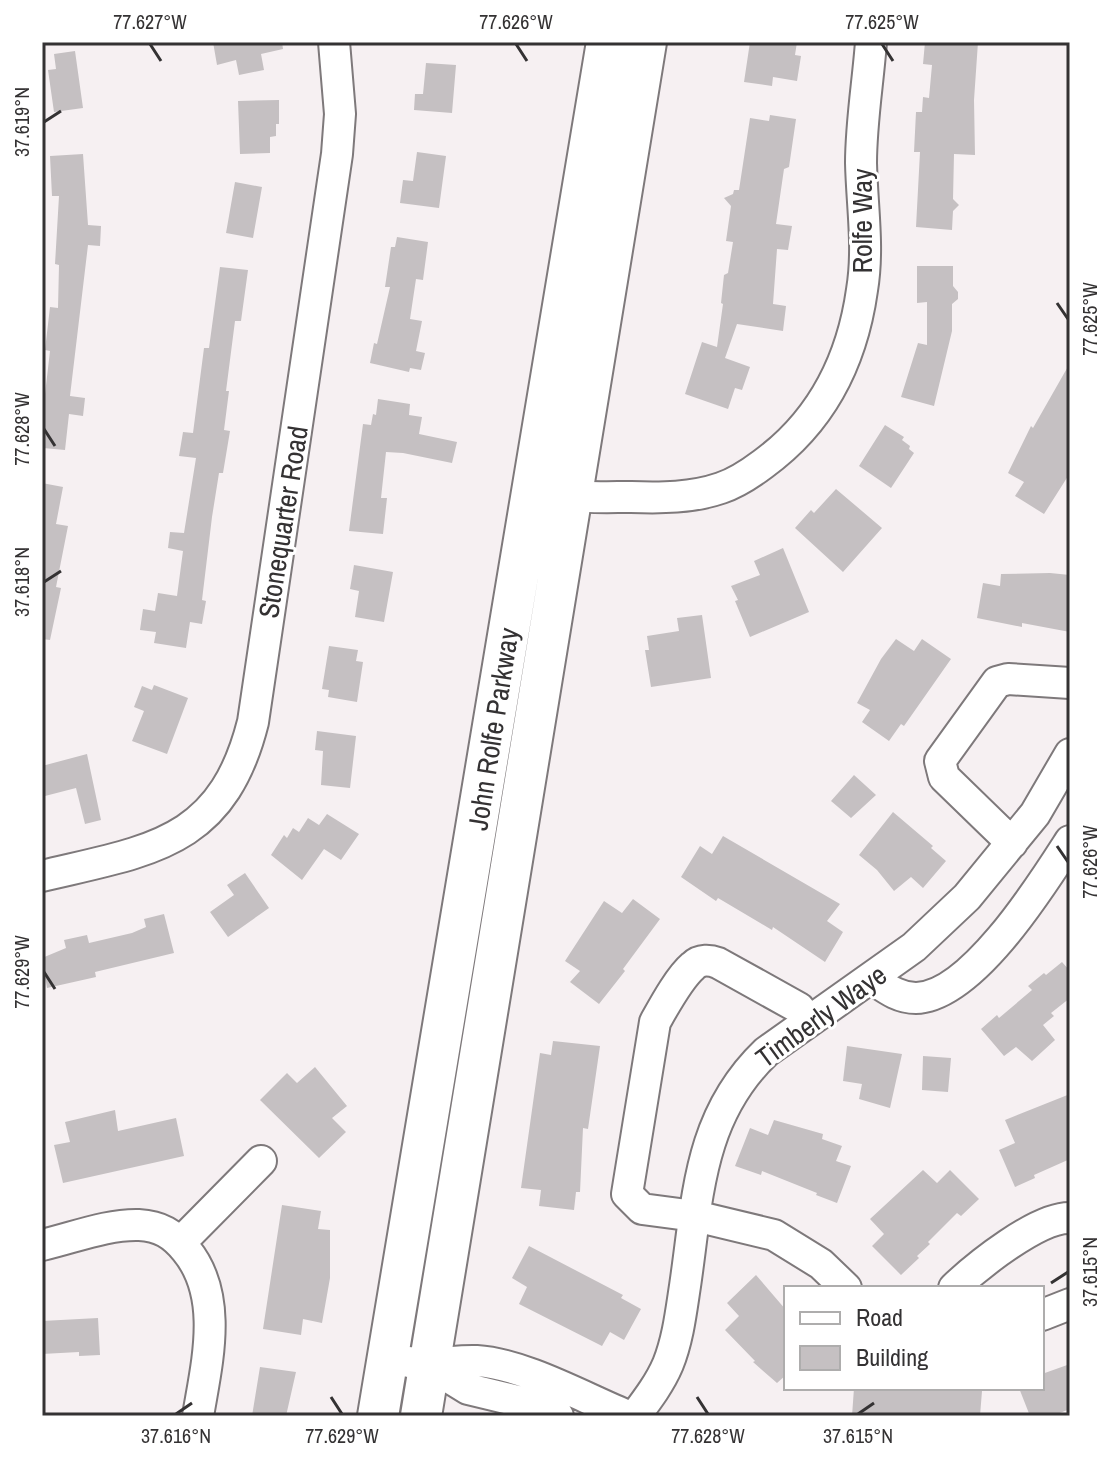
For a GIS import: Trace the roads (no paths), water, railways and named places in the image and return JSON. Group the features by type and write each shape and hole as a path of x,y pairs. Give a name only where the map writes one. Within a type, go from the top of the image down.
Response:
{"main road":[{"name":"John Rolfe Parkway","path":"378,1416 607,42"},
{"name":"John Rolfe Parkway","path":"421,1416 646,42"}],"street":[{"name":"Stonequarter Road","path":"42,876 125,856 182,834 219,799 238,769 253,722 330,209 340,114 334,42"},
{"name":"Rolfe Way","path":"532,485 572,497 662,498 723,488 780,452 824,403 850,348 862,292 866,258 861,160 871,42"},
{"path":"1012,843 944,777 940,761 997,682 1008,679 1070,683"},
{"name":"Timberly Waye","path":"635,1416 659,1381 674,1346 703,1162 723,1108 750,1067 766,1052 914,947 967,897 1035,814 1062,787 1070,754"},
{"path":"871,978 892,993 918,998 942,988 966,972 994,947 1019,918 1070,841"},
{"path":"808,1022 799,1008 709,960 693,965 663,1007 651,1040 627,1194 642,1209 695,1216 774,1235 821,1264 844,1286"},
{"path":"180,1243 261,1161"},
{"path":"956,1286 994,1254 1029,1232 1061,1218 1070,1218"},
{"path":"42,1245 138,1225 158,1227 174,1236 200,1270 208,1290 210,1318 198,1416"},
{"path":"1044,1314 1070,1304"},
{"path":"388,1359 429,1365 477,1361 521,1372 628,1416"},
{"path":"429,1365 468,1389 522,1402 558,1416"}]}
